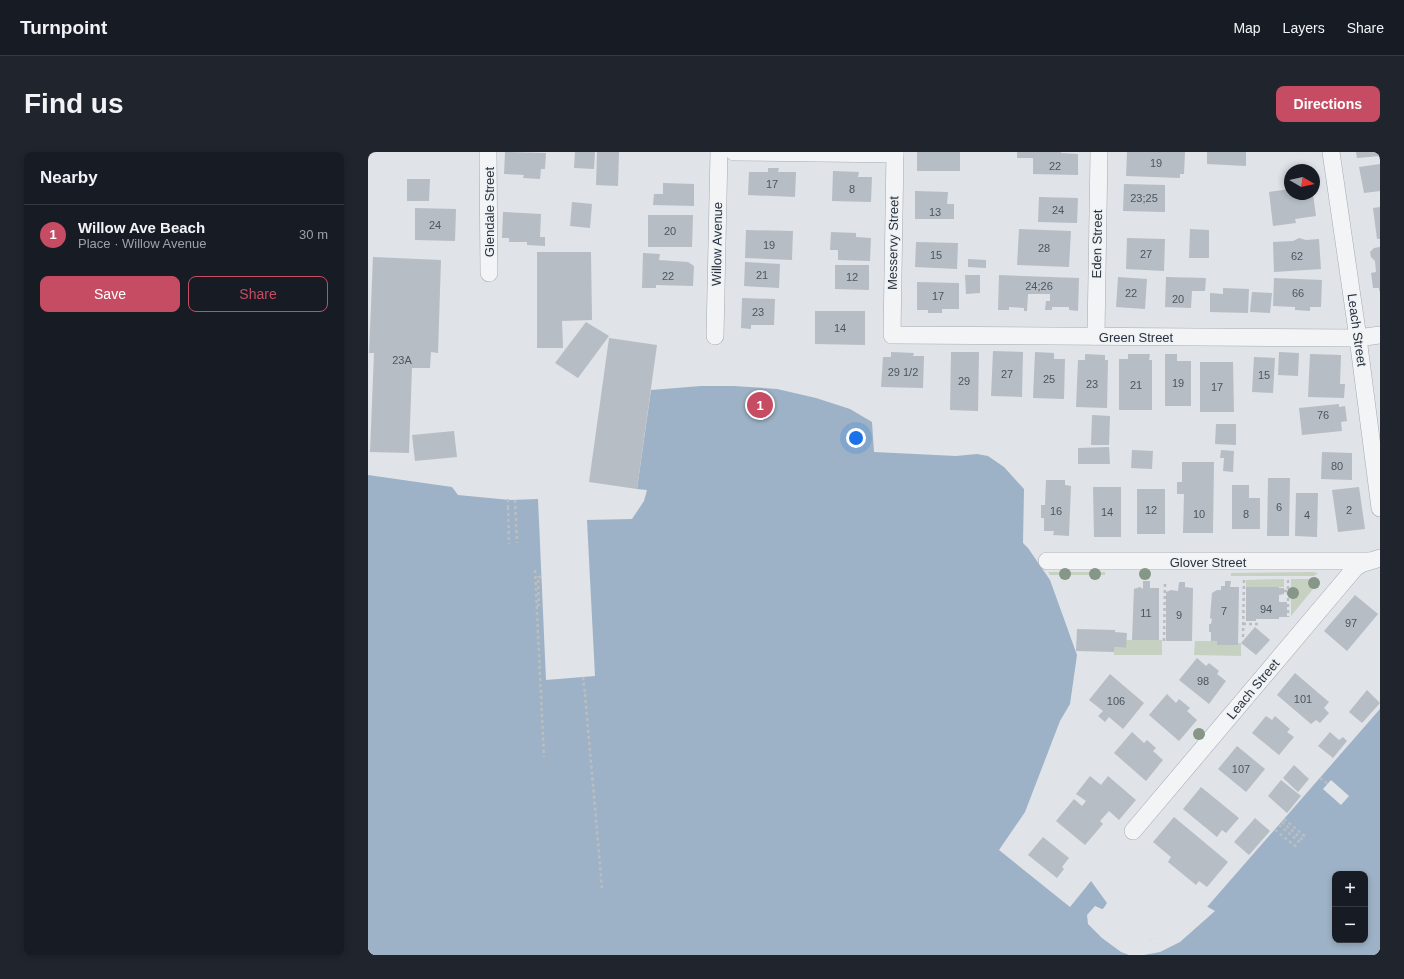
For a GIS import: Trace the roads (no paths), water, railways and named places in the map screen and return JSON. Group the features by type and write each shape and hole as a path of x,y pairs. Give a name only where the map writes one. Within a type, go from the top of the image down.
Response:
{"street":[{"name":"Glendale Street","path":"488,152 489,273"},
{"name":"Willow Avenue","path":"715,336 719,152"},
{"path":"734,152 895,153"},
{"name":"Eden Street","path":"1096,336 1099,152"},
{"name":"Leach Street","path":"1331,152 1358,338 1380,508"},
{"name":"Messervy Street","path":"892,335 895,153"},
{"name":"Green Street","path":"892,335 1358,338 1380,335"},
{"name":"Leach Street","path":"1134,831 1356,568 1361,564 1375,560"},
{"name":"Glover Street","path":"1047,561 1319,562 1375,560"}],"water":[{"path":"701,386 734,386 777,389 816,398 850,409 872,422 874,452 956,456 977,454 988,456 1004,467 1024,489 1023,543 1050,580 1077,655 1070,704 1060,721 1025,812 999,850 1070,907 1091,881 1107,903 1099,915 1137,942 1171,936 1207,907 1380,709 1380,955 368,955 368,475 452,487 458,495 510,500 538,499 546,680 595,676 587,520 632,519 644,501 647,490 637,489 651,390"}],"place":[{"name":"Willow Ave Beach","path":"760,405"}]}
